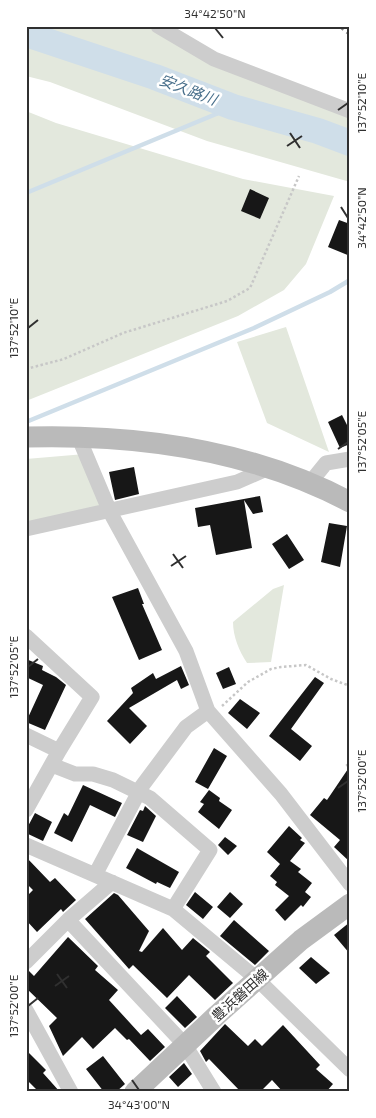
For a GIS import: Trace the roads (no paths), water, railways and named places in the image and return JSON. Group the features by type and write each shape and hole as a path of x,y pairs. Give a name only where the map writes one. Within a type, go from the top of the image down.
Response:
{"street":[{"path":"158,26 214,59 350,111"},
{"path":"26,437 78,436 176,444 229,456 269,468 329,491 350,502"},
{"path":"78,436 110,512 186,651 210,713 281,794 350,884"},
{"path":"309,484 326,463 350,459"},
{"path":"26,529 110,512 237,482 269,468"},
{"path":"26,636 92,697 26,810"},
{"path":"95,875 138,792 186,727 210,713"},
{"path":"26,735 75,774 93,774 113,780 150,798 210,850 173,909"},
{"path":"26,845 173,909 257,979 350,1070"},
{"path":"26,962 68,920 112,882"},
{"name":"豊浜磐田線","path":"135,1092 301,940 350,904"},
{"path":"68,920 185,1045 214,1092"},
{"path":"26,1010 71,1092"}],"waterway":[{"name":"安久路川","path":"26,34 155,77 233,107 318,131 350,143"},
{"path":"26,193 233,107"},
{"path":"26,422 254,328 330,292 350,280"}],"railway":[{"path":"340,26 350,34"}]}
